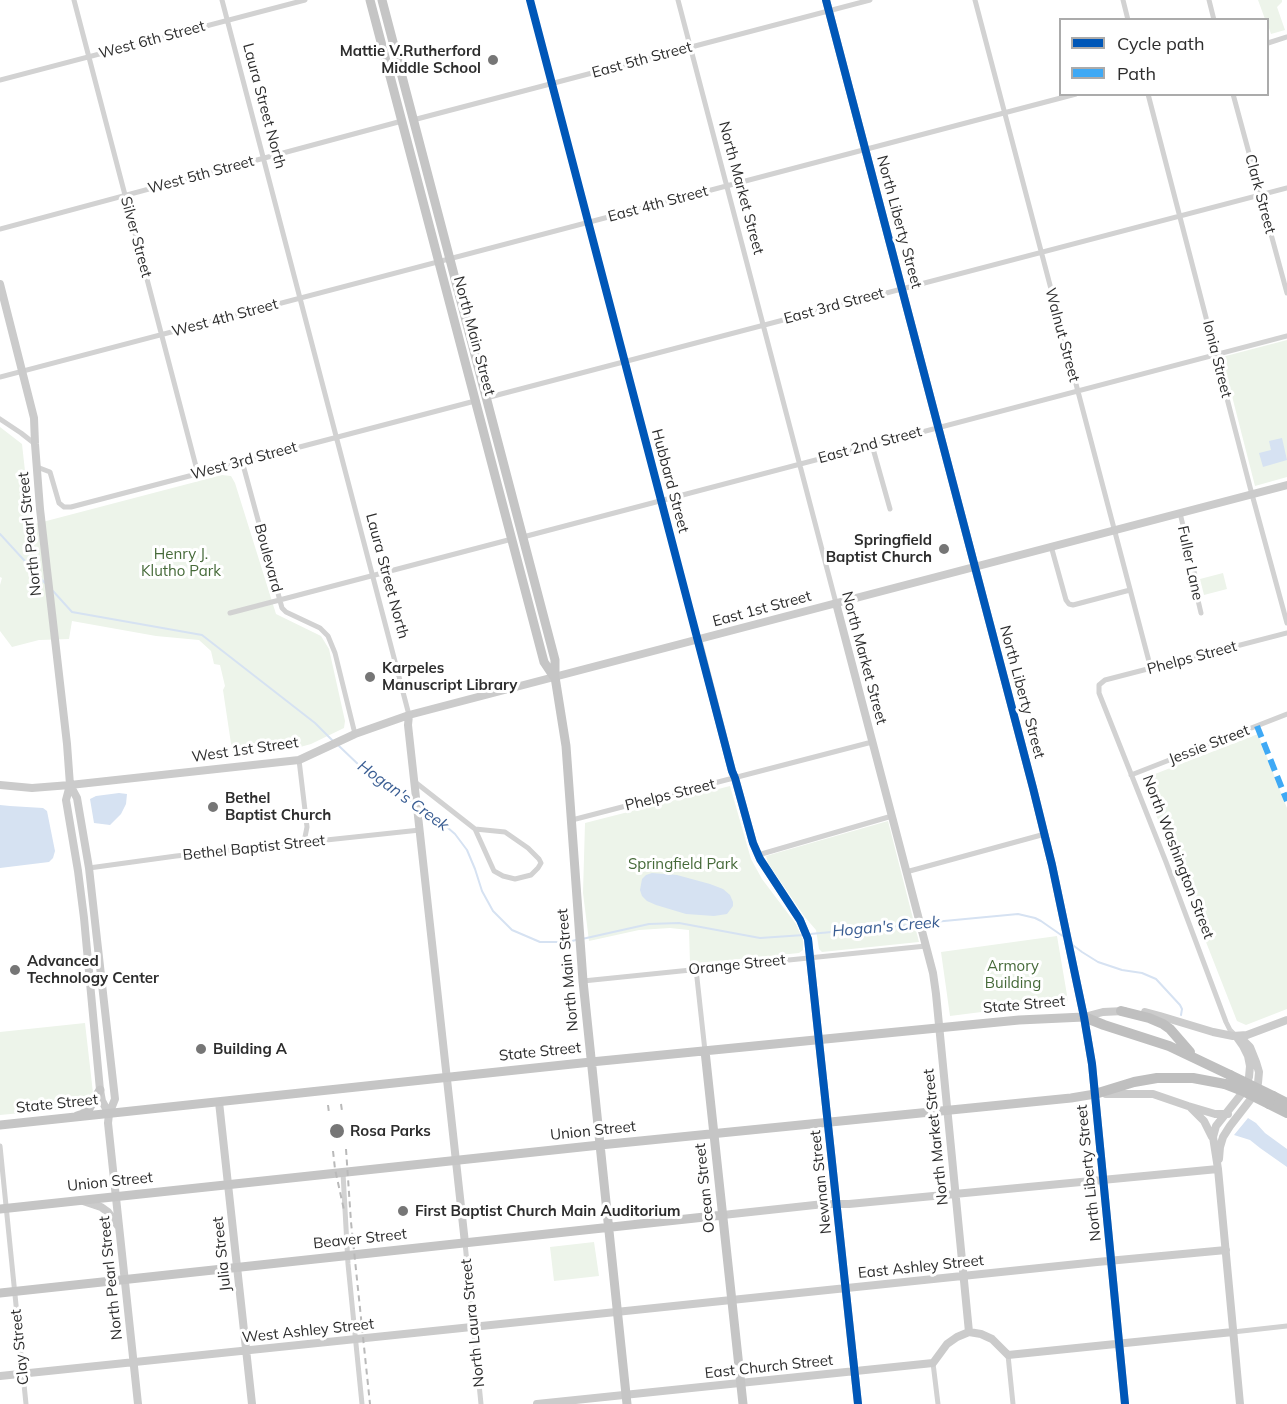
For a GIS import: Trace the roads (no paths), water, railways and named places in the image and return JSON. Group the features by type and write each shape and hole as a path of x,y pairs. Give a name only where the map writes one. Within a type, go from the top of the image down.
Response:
{"highway":[{"path":"1121,1011 1163,1024 1197,1058 1228,1080 1271,1100 1287,1113"},
{"path":"1084,1017 1197,1058"},
{"path":"1095,1094 1134,1082 1157,1078 1228,1080"},
{"path":"1271,1100 1287,1103"}],"main road":[{"name":"North Main Street","path":"370,0 544,662 555,677"},
{"name":"North Main Street","path":"382,0 555,660 555,677 566,746 578,930 627,1399"},
{"name":"State Street","path":"0,1125 591,1062 1037,1018 1084,1017"},
{"name":"Ocean Street","path":"705,1051 743,1404"},
{"path":"74,1118 90,1107 100,1090"},
{"name":"Union Street","path":"3,1209 600,1145 1076,1098 1095,1094"},
{"name":"Beaver Street","path":"0,1293 723,1215"}],"street":[{"name":"Silver Street","path":"74,0 198,474"},
{"name":"Laura Street North","path":"222,0 409,715 408,725 465,1243"},
{"name":"West 6th Street","path":"0,80 304,0"},
{"name":"Hubbard Street","path":"530,0 732,771 758,855 805,929 811,958"},
{"name":"North Market Street","path":"678,0 926,946 936,994 969,1332"},
{"name":"North Liberty Street","path":"826,0 1045,834 1084,1017 1091,1052 1125,1404"},
{"name":"East 5th Street","path":"413,120 870,0"},
{"name":"Walnut Street","path":"975,0 1151,669"},
{"path":"1123,0 1128,18"},
{"path":"1209,0 1214,18"},
{"path":"1269,43 1287,37"},
{"name":"East 4th Street","path":"450,259 1068,96"},
{"name":"Ionia Street","path":"1149,96 1287,623"},
{"name":"Clark Street","path":"1234,96 1287,293"},
{"name":"West 5th Street","path":"0,228 402,122"},
{"name":"East 3rd Street","path":"486,398 1287,188"},
{"name":"West 4th Street","path":"0,377 450,259"},
{"name":"North Pearl Street","path":"0,284 33,410 34,444 67,744 70,785 66,800 84,918 100,1090 102,1101 109,1114"},
{"name":"East 2nd Street","path":"523,537 1287,336"},
{"name":"West 3rd Street","path":"37,467 50,472 59,503 64,507 71,507 476,401"},
{"path":"0,419 34,444"},
{"path":"872,445 890,510"},
{"name":"Boulevard","path":"242,461 282,608 320,628 328,636 335,653 355,734"},
{"name":"East 1st Street","path":"555,677 1287,485"},
{"name":"Fuller Lane","path":"1179,513 1198,588 1197,596 1201,613"},
{"path":"230,613 512,540"},
{"path":"1051,546 1069,604 1073,605 1130,590"},
{"name":"Phelps Street","path":"1099,685 1105,681 1287,633"},
{"name":"West 1st Street","path":"0,785 32,788 70,785 299,760 355,734 409,715 555,677"},
{"name":"North Washington Street","path":"1099,685 1099,693 1227,1025 1247,1054 1250,1066 1249,1077 1243,1092 1218,1123 1214,1131 1213,1142 1218,1168 1240,1404"},
{"name":"Jessie Street","path":"1131,775 1287,714"},
{"name":"Phelps Street","path":"572,820 872,742"},
{"path":"299,760 307,827 304,842"},
{"path":"415,782 476,829 494,871 515,879 531,875 541,863 540,859 528,848 506,832 476,829"},
{"name":"North Pearl Street","path":"70,785 77,798 89,868 115,1099 108,1123 138,1404"},
{"path":"758,855 892,816"},
{"name":"Bethel Baptist Street","path":"89,868 176,856 420,830"},
{"path":"906,872 1045,834"},
{"name":"Orange Street","path":"583,981 926,946"},
{"name":"Newnan Street","path":"811,958 858,1404"},
{"name":"Ocean Street","path":"696,969 705,1051"},
{"path":"1084,1017 1103,1012 1149,1013 1205,1030 1236,1036 1247,1035 1287,1020"},
{"name":"North Washington Street","path":"1218,1168 1222,1140 1256,1092 1258,1083 1257,1062 1250,1047 1236,1036"},
{"name":"Union Street","path":"1095,1094 1150,1093 1215,1114 1236,1112 1243,1108"},
{"name":"Julia Street","path":"219,1102 252,1404"},
{"name":"Union Street","path":"1188,1106 1206,1123 1213,1142"},
{"name":"Clay Street","path":"0,1146 3,1209 15,1291 26,1404"},
{"path":"723,1215 1218,1168"},
{"path":"343,1172 347,1256 362,1404"},
{"path":"82,1200 108,1212 119,1229"},
{"name":"North Laura Street","path":"465,1243 481,1404"},
{"name":"East Ashley Street","path":"618,1312 1226,1250"},
{"name":"West Ashley Street","path":"0,1376 618,1312"},
{"path":"1008,1355 1287,1326"},
{"path":"938,1404 933,1363 947,1344 969,1332 992,1339 1008,1355 1013,1404"},
{"name":"East Church Street","path":"537,1404 627,1399 741,1383 933,1363"}],"water":[{"path":"1282,438 1287,460 1263,467 1259,453 1271,450 1269,441"},
{"path":"119,793 127,794 126,804 121,814 110,825 94,823 90,799"},
{"path":"0,805 43,808 47,811 55,851 49,862 0,868"},
{"path":"652,873 677,875 723,889 730,895 733,906 727,914 714,916 686,914 656,905 647,901 640,890 642,879"},
{"path":"1248,1118 1287,1149 1287,1167 1250,1140 1234,1135"}],"waterway":[{"name":"Hogan's Creek","path":"0,534 45,583"},
{"name":"Hogan's Creek","path":"53,591 72,612 202,635 315,723 334,742"},
{"name":"Hogan's Creek","path":"339,746 361,767 415,804"},
{"name":"Hogan's Creek","path":"420,807 455,834 467,850 482,891 493,911 512,930 540,942 576,940"},
{"name":"Hogan's Creek","path":"923,923 1018,914 1035,918 1064,937"},
{"name":"Hogan's Creek","path":"582,939 649,924 679,923 760,938 804,935"},
{"name":"Hogan's Creek","path":"810,934 918,924"},
{"name":"Hogan's Creek","path":"1070,943 1098,962 1122,970 1142,973 1156,979 1180,1005 1181,1015"}],"railway":[{"path":"341,1104 342,1111"},
{"path":"328,1105 329,1113"},
{"path":"346,1149 351,1222 370,1404"},
{"path":"333,1151 344,1210"}],"place":[{"name":"Mattie V.Rutherford Middle School","path":"493,60"},
{"name":"Springfield Baptist Church","path":"944,549"},
{"name":"Karpeles Manuscript Library","path":"370,677"},
{"name":"Bethel Baptist Church","path":"213,807"},
{"name":"Advanced Technology Center","path":"15,970"},
{"name":"Building A","path":"201,1049"},
{"name":"Rosa Parks","path":"337,1131"},
{"name":"First Baptist Church Main Auditorium","path":"403,1211"}],"park label":[{"name":"Henry J. Klutho Park","path":"181,562"},
{"name":"Springfield Park","path":"683,864"},
{"name":"Armory Building","path":"1013,974"}]}
